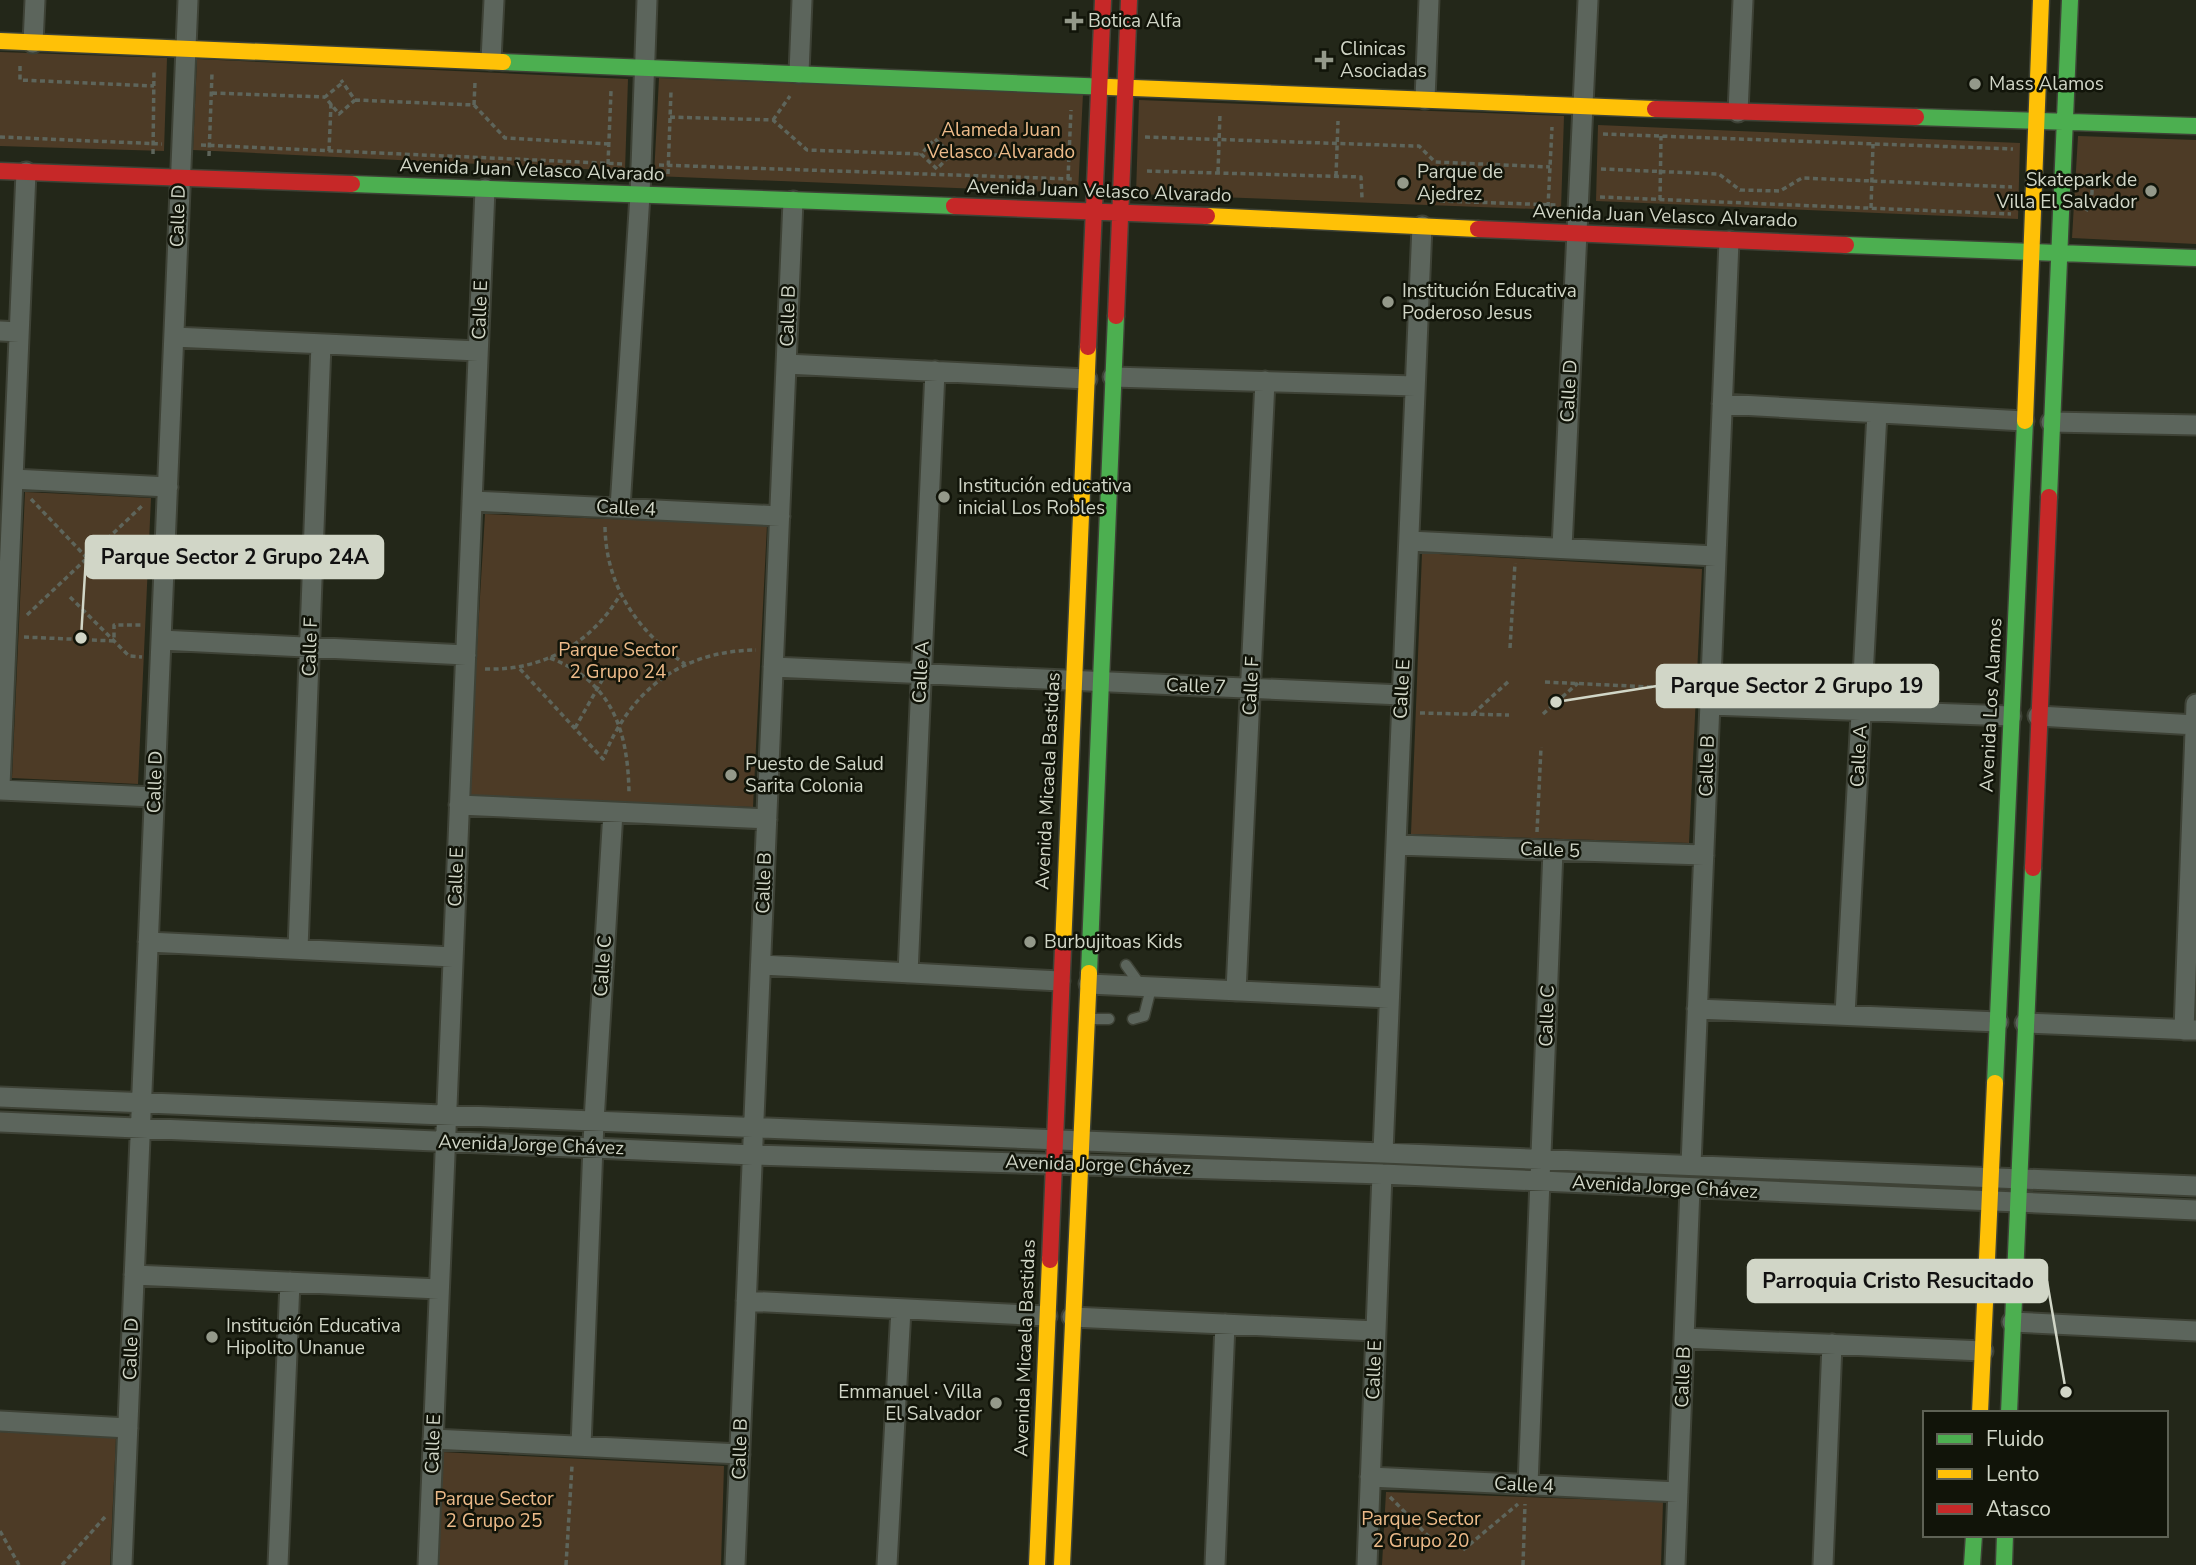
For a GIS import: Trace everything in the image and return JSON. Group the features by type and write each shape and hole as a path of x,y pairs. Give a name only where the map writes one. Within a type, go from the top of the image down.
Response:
{"street":[{"path":"33,43 35,0"},
{"name":"Calle D","path":"122,1565 154,797 151,648 167,487 188,0"},
{"path":"491,61 494,0"},
{"path":"613,508 640,195 647,0"},
{"path":"799,72 802,0"},
{"name":"Avenida Micaela Bastidas","path":"1037,1565 1103,0"},
{"path":"1062,1565 1089,984 1096,923 1102,682 1129,0"},
{"path":"1425,99 1429,0"},
{"path":"1577,234 1588,0"},
{"path":"1738,111 1742,0"},
{"name":"Avenida Los Alamos","path":"1980,1411 2033,251 2041,0"},
{"path":"2009,1411 2070,0"},
{"path":"0,41 1124,85 1583,106 2196,126"},
{"name":"Avenida Juan Velasco Alvarado","path":"0,171 1095,211 1729,241 2196,258"},
{"path":"26,172 9,331 13,479 9,634 0,788 154,797"},
{"name":"Calle E","path":"428,1565 485,189"},
{"name":"Calle B","path":"735,1565 767,819 766,665 780,516 793,201"},
{"name":"Calle E","path":"1383,1152 1396,845 1407,707 1409,541 1422,226"},
{"name":"Calle D","path":"1562,548 1577,234"},
{"name":"Calle B","path":"1691,1165 1704,855 1702,697 1716,556 1729,241"},
{"path":"174,337 478,351"},
{"name":"Calle F","path":"298,950 321,344"},
{"path":"786,364 1087,379"},
{"name":"Calle A","path":"908,973 935,371"},
{"path":"1113,377 1415,386"},
{"name":"Calle F","path":"1236,991 1265,381"},
{"path":"1722,404 2024,421"},
{"name":"Calle A","path":"1845,1016 1877,413"},
{"path":"2051,422 2196,425"},
{"path":"13,479 167,487"},
{"name":"Calle 4","path":"472,501 780,516"},
{"path":"1409,541 1515,557 1562,548 1716,556"},
{"path":"151,648 310,647 465,661"},
{"name":"Calle 7","path":"766,665 1251,689 1407,707"},
{"path":"1702,697 1861,711 2011,716"},
{"path":"2025,1023 2190,1030 2196,704"},
{"path":"2038,716 2196,725"},
{"path":"459,805 767,819"},
{"name":"Calle C","path":"594,1121 621,812"},
{"name":"Calle 5","path":"1396,845 1704,855"},
{"name":"Calle C","path":"1540,1181 1545,850"},
{"path":"148,942 453,957"},
{"path":"761,965 1060,981"},
{"path":"1089,984 1390,998"},
{"path":"1698,1009 1998,1022"},
{"name":"Avenida Jorge Chávez","path":"0,1097 1383,1152 1990,1180 2196,1186"},
{"path":"577,1446 594,1121"},
{"name":"Avenida Jorge Chávez","path":"0,1122 752,1155 1382,1174 2196,1210"},
{"name":"Calle E","path":"1367,1565 1382,1174"},
{"path":"1528,1485 1540,1181"},
{"name":"Calle B","path":"1675,1565 1690,1188"},
{"path":"134,1275 439,1289"},
{"path":"278,1565 290,1282"},
{"path":"746,1301 1047,1316"},
{"path":"887,1565 901,1309"},
{"path":"1072,1317 1376,1331"},
{"path":"2012,1322 2196,1331"},
{"path":"1215,1565 1225,1324"},
{"path":"1684,1338 1983,1351"},
{"path":"1823,1565 1832,1344"},
{"path":"0,1421 128,1428"},
{"path":"433,1439 740,1454"},
{"name":"Calle 4","path":"1370,1478 1678,1492"},
{"path":"1972,1565 1974,1537"},
{"path":"2004,1565 2005,1537"}],"lane":[{"path":"1126,965 1147,987 1144,1016 1133,1018"},
{"path":"1088,1019 1109,1019"}],"path":[{"path":"153,176 155,47"},
{"path":"208,178 213,50"},
{"path":"10,62 20,62 20,80 154,86"},
{"path":"606,194 612,65"},
{"path":"667,196 672,68"},
{"path":"1067,210 1072,83"},
{"path":"211,93 325,97 341,84 355,100"},
{"path":"773,120 790,96"},
{"path":"325,97 339,114 355,100 474,105 505,138 609,144"},
{"path":"329,151 331,104"},
{"path":"1547,232 1552,104"},
{"path":"1218,173 1220,111"},
{"path":"1336,176 1338,115"},
{"path":"670,117 773,120 807,150 921,154 937,169 951,154"},
{"path":"1603,134 2015,149"},
{"path":"1660,200 1661,136"},
{"path":"0,137 608,164 1096,180"},
{"path":"1145,137 1419,146 1435,162 1550,167"},
{"path":"921,154 935,139 951,154 1069,157"},
{"path":"1871,208 1873,144"},
{"path":"2081,216 2089,206 2092,181 2083,168"},
{"path":"1601,169 1718,174 1740,191 1780,191 1802,177 2013,187"},
{"path":"1144,170 1361,177 1361,198 1374,199"},
{"path":"1600,197 2012,214"},
{"path":"1428,201 1578,206"},
{"path":"27,494 40,495"},
{"path":"26,507 27,494"},
{"path":"27,494 87,558"},
{"path":"135,500 148,500"},
{"path":"22,607 21,620 148,500"},
{"path":"147,514 148,500"},
{"path":"613,508 605,551 620,595 647,633 685,664"},
{"path":"1510,648 1515,557"},
{"path":"465,661 520,669 550,658 596,628 620,595"},
{"path":"70,597 129,656 151,648"},
{"path":"140,671 151,648 142,625 143,611"},
{"path":"114,641 114,625 142,625"},
{"path":"9,634 20,637 114,641"},
{"path":"141,646 151,648"},
{"path":"520,669 603,759 619,724 650,688 685,664 710,654 758,650 766,665"},
{"path":"550,658 581,675 596,690 619,724 629,754 621,812"},
{"path":"575,729 605,675"},
{"path":"1545,681 1702,697 1694,676"},
{"path":"1473,715 1510,680"},
{"path":"1543,713 1578,683"},
{"path":"1407,707 1473,715 1509,715"},
{"path":"1407,707 1418,726"},
{"path":"1541,747 1545,850"},
{"path":"566,1565 577,1446"},
{"path":"1370,1478 1440,1548"},
{"path":"1463,1550 1525,1499 1523,1565"},
{"path":"62,1565 109,1513 108,1526"},
{"path":"0,1531 19,1565"}],"green space":[{"path":"0,52 167,58 164,151 0,146"},
{"path":"197,59 628,79 625,171 193,150"},
{"name":"Alameda Juan Velasco Alvarado","path":"659,78 1083,94 1078,193 654,176"},
{"path":"1139,100 1564,116 1561,210 1136,194"},
{"path":"1598,125 2020,143 2018,219 1596,201"},
{"path":"2078,136 2196,140 2196,244 2072,238"},
{"path":"25,492 151,498 138,784 12,778"},
{"name":"Parque Sector 2 Grupo 24","path":"485,514 767,525 753,807 468,796"},
{"path":"1422,553 1702,569 1689,843 1411,834"},
{"path":"0,1432 116,1438 110,1565 0,1565"},
{"name":"Parque Sector 2 Grupo 25","path":"441,1452 724,1466 721,1565 437,1565"},
{"name":"Parque Sector 2 Grupo 20","path":"1386,1492 1663,1502 1661,1565 1382,1565"}],"traffic: fast":[{"path":"2049,497 2070,0"},
{"path":"503,62 1109,87"},
{"path":"1916,117 2196,126"},
{"path":"352,184 954,206"},
{"path":"1846,245 2196,258"},
{"path":"1089,973 1116,316"},
{"path":"1995,1083 2025,421"},
{"path":"2009,1411 2033,868"},
{"path":"1972,1565 1974,1537"},
{"path":"2004,1565 2005,1537"}],"traffic: slow":[{"path":"2025,421 2041,0"},
{"path":"0,41 503,62"},
{"path":"1109,87 1655,109"},
{"path":"1207,216 1478,229"},
{"path":"1063,948 1088,347"},
{"path":"1062,1565 1089,973"},
{"path":"1980,1411 1995,1083"},
{"path":"1037,1565 1050,1260"}],"traffic: jam":[{"path":"1088,347 1103,0"},
{"path":"1116,316 1129,0"},
{"path":"1655,109 1916,117"},
{"path":"0,171 352,184"},
{"path":"954,206 1207,216"},
{"path":"1478,229 1846,245"},
{"path":"2033,868 2049,497"},
{"path":"1050,1260 1063,948"}],"place":[{"name":"Botica Alfa","path":"1074,21"},
{"name":"Clinicas Asociadas","path":"1324,60"},
{"name":"Mass Alamos","path":"1975,84"},
{"name":"Parque de Ajedrez","path":"1403,183"},
{"name":"Skatepark de Villa El Salvador","path":"2151,191"},
{"name":"Institución Educativa Poderoso Jesus","path":"1388,302"},
{"name":"Institución educativa inicial Los Robles","path":"944,497"},
{"name":"Parque Sector 2 Grupo 24A","path":"81,638"},
{"name":"Parque Sector 2 Grupo 19","path":"1556,702"},
{"name":"Puesto de Salud Sarita Colonia","path":"731,775"},
{"name":"Burbujitoas Kids","path":"1030,942"},
{"name":"Institución Educativa Hipolito Unanue","path":"212,1337"},
{"name":"Parroquia Cristo Resucitado","path":"2066,1392"},
{"name":"Emmanuel · Villa El Salvador","path":"996,1403"}]}
